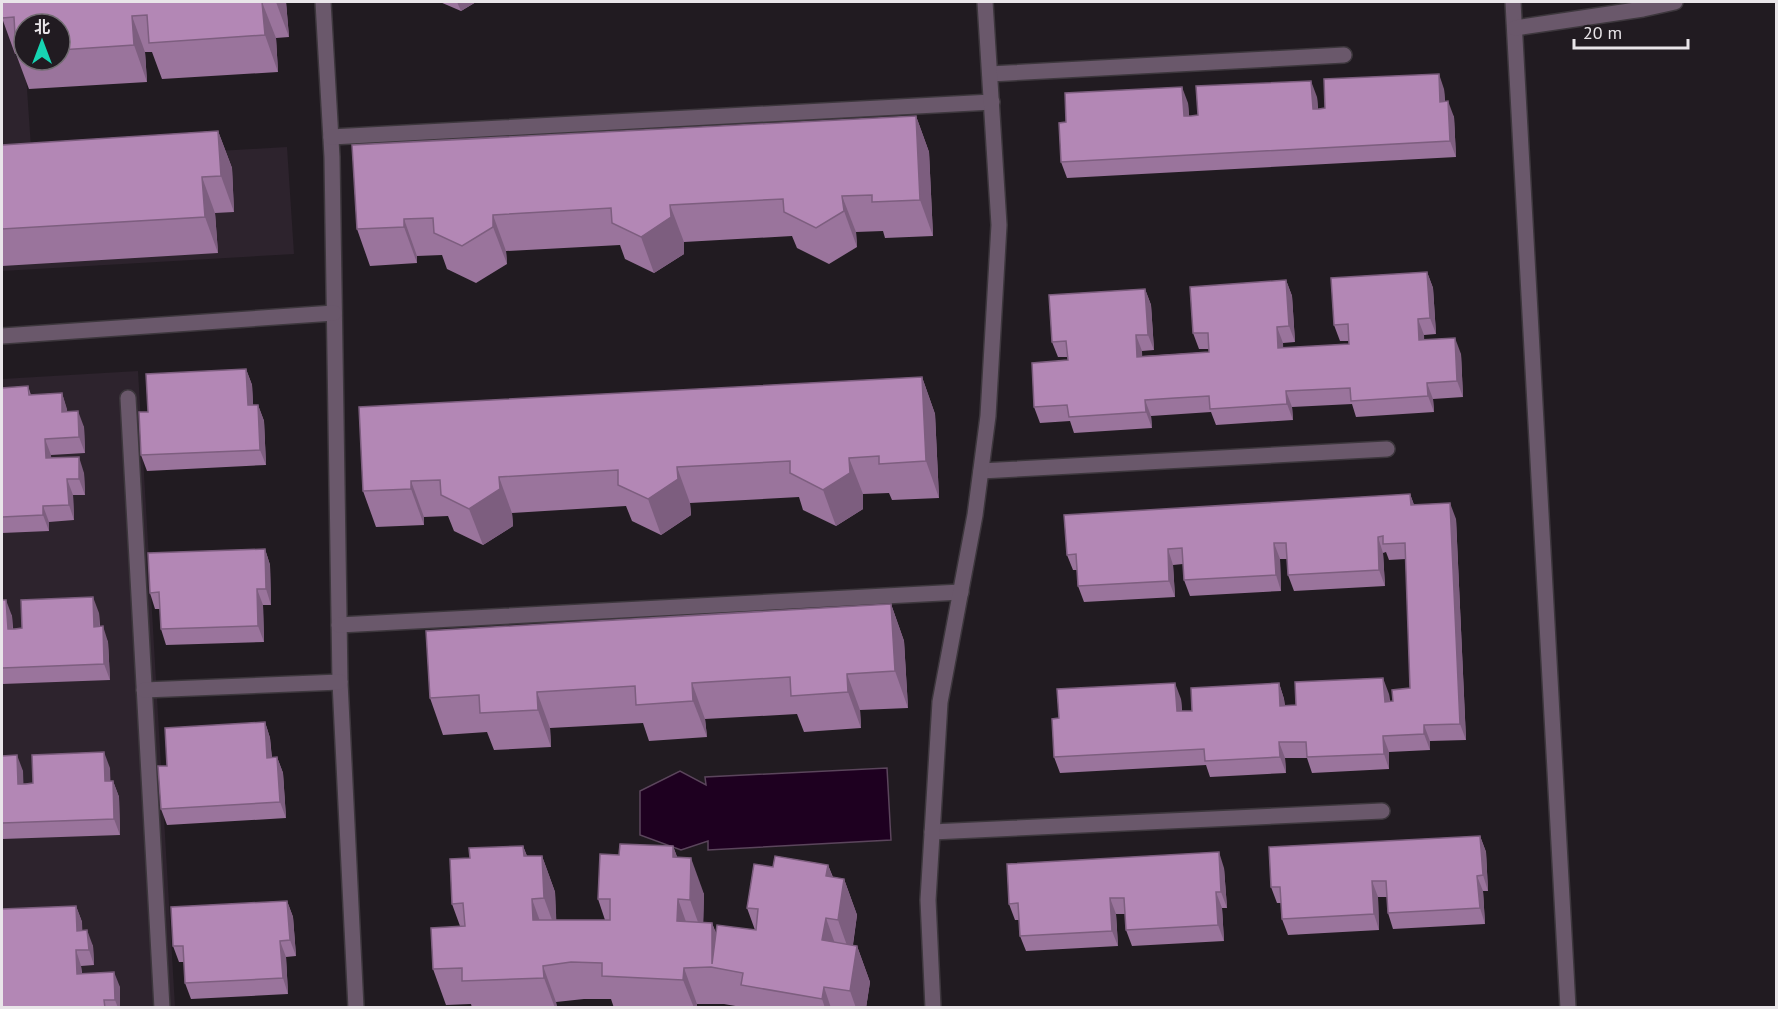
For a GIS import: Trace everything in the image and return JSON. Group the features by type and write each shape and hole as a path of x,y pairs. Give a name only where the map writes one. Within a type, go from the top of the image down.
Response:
{"street":[{"path":"323,2 331,138 340,682 355,947 356,1008"},
{"path":"933,1008 928,900 940,702 961,592 988,416 999,225 986,2"},
{"path":"1513,2 1568,1008"},
{"path":"1515,28 1676,2"},
{"path":"990,74 1344,55"},
{"path":"331,138 992,102"},
{"path":"2,336 334,313"},
{"path":"128,399 162,1008"},
{"path":"981,471 1387,449"},
{"path":"339,625 961,592"},
{"path":"144,690 340,682"},
{"path":"932,832 1382,811"}],"shaded area":[{"path":"2,2 12,27 12,72 26,72 32,162 287,147 294,254 2,271"},
{"path":"138,371 175,1007 2,1008 2,379"},
{"path":"887,768 891,840 708,850 708,841 681,850 640,835 640,791 680,771 706,785 705,777"}],"building":[{"path":"2,2 262,2 265,35 149,43 147,15 132,16 134,45 72,49 72,12 12,12 12,17 2,18"},
{"path":"1439,74 1440,102 1448,101 1450,141 1061,162 1059,123 1066,122 1065,93 1182,87 1184,116 1191,116 1198,115 1196,86 1311,81 1313,109 1319,109 1325,108 1324,79"},
{"path":"916,116 920,200 872,202 872,195 842,196 844,211 816,228 784,212 783,199 670,205 671,217 641,237 612,223 611,208 493,215 493,227 462,246 434,233 433,218 404,219 404,227 357,229 352,145"},
{"path":"218,131 221,176 202,177 205,217 2,229 2,145"},
{"path":"1427,272 1430,318 1418,319 1419,340 1455,338 1457,381 1427,383 1428,396 1351,401 1350,388 1286,391 1287,404 1210,409 1209,396 1175,398 1145,400 1146,412 1069,417 1067,405 1034,407 1032,363 1068,360 1066,341 1052,342 1049,295 1145,289 1148,335 1136,335 1137,357 1209,352 1208,333 1193,333 1190,287 1286,280 1289,326 1277,327 1278,348 1349,344 1348,324 1334,325 1331,278"},
{"path":"246,369 248,405 258,405 260,450 141,455 139,412 148,412 146,374"},
{"path":"922,377 926,461 879,464 879,456 849,458 850,473 823,490 790,473 790,461 677,467 678,479 648,499 618,485 618,470 499,477 500,489 469,509 441,495 440,480 411,481 411,489 363,491 359,407"},
{"path":"28,386 29,395 62,393 62,412 78,411 79,437 45,439 46,458 79,457 79,479 67,479 69,505 43,506 43,515 2,517 2,388"},
{"path":"1410,494 1411,505 1450,503 1460,724 1424,725 1424,734 1383,736 1384,754 1307,757 1306,742 1279,742 1280,757 1205,761 1204,749 1054,757 1052,719 1059,718 1057,689 1175,683 1177,711 1192,711 1191,688 1279,683 1280,706 1296,705 1295,682 1383,678 1385,702 1393,701 1392,690 1410,688 1405,543 1383,544 1383,536 1378,537 1379,570 1288,575 1286,543 1274,543 1276,575 1184,580 1182,548 1168,549 1169,581 1078,586 1076,554 1067,555 1064,515"},
{"path":"265,549 266,589 257,589 258,626 161,629 159,592 150,593 148,553"},
{"path":"93,597 94,627 103,626 104,664 2,668 2,600 6,600 8,629 15,629 22,628 21,600"},
{"path":"891,604 895,671 847,674 848,692 791,696 790,677 692,683 693,701 636,705 635,686 537,692 538,710 480,713 479,695 430,698 426,631"},
{"path":"265,722 267,758 277,757 280,802 161,809 158,766 167,766 165,728"},
{"path":"104,752 105,781 113,781 114,819 2,823 2,756 17,755 18,784 26,784 33,783 32,755"},
{"path":"1480,836 1483,875 1477,876 1480,908 1388,913 1386,881 1372,881 1374,914 1282,919 1280,887 1271,887 1269,847"},
{"path":"620,844 673,846 673,857 691,858 690,900 678,899 677,921 712,923 712,964 717,925 756,930 758,909 747,908 754,864 773,867 775,856 828,865 826,876 844,879 838,920 826,918 822,940 857,946 850,991 824,987 822,999 741,985 743,973 711,967 684,968 683,980 602,976 602,963 571,962 543,966 544,978 462,981 462,968 433,969 431,928 465,926 463,903 452,904 450,859 470,858 469,848 523,846 524,856 542,856 544,898 532,899 533,920 610,920 610,899 598,899 600,854 619,855"},
{"path":"1219,852 1221,892 1216,892 1218,925 1126,930 1124,898 1110,898 1112,931 1020,936 1018,903 1009,904 1007,864"},
{"path":"287,901 290,940 280,941 283,978 185,983 183,946 173,946 171,907"},
{"path":"76,906 77,931 87,930 89,950 76,950 77,974 114,972 115,1000 104,1000 105,1008 2,1008 2,909"}]}
